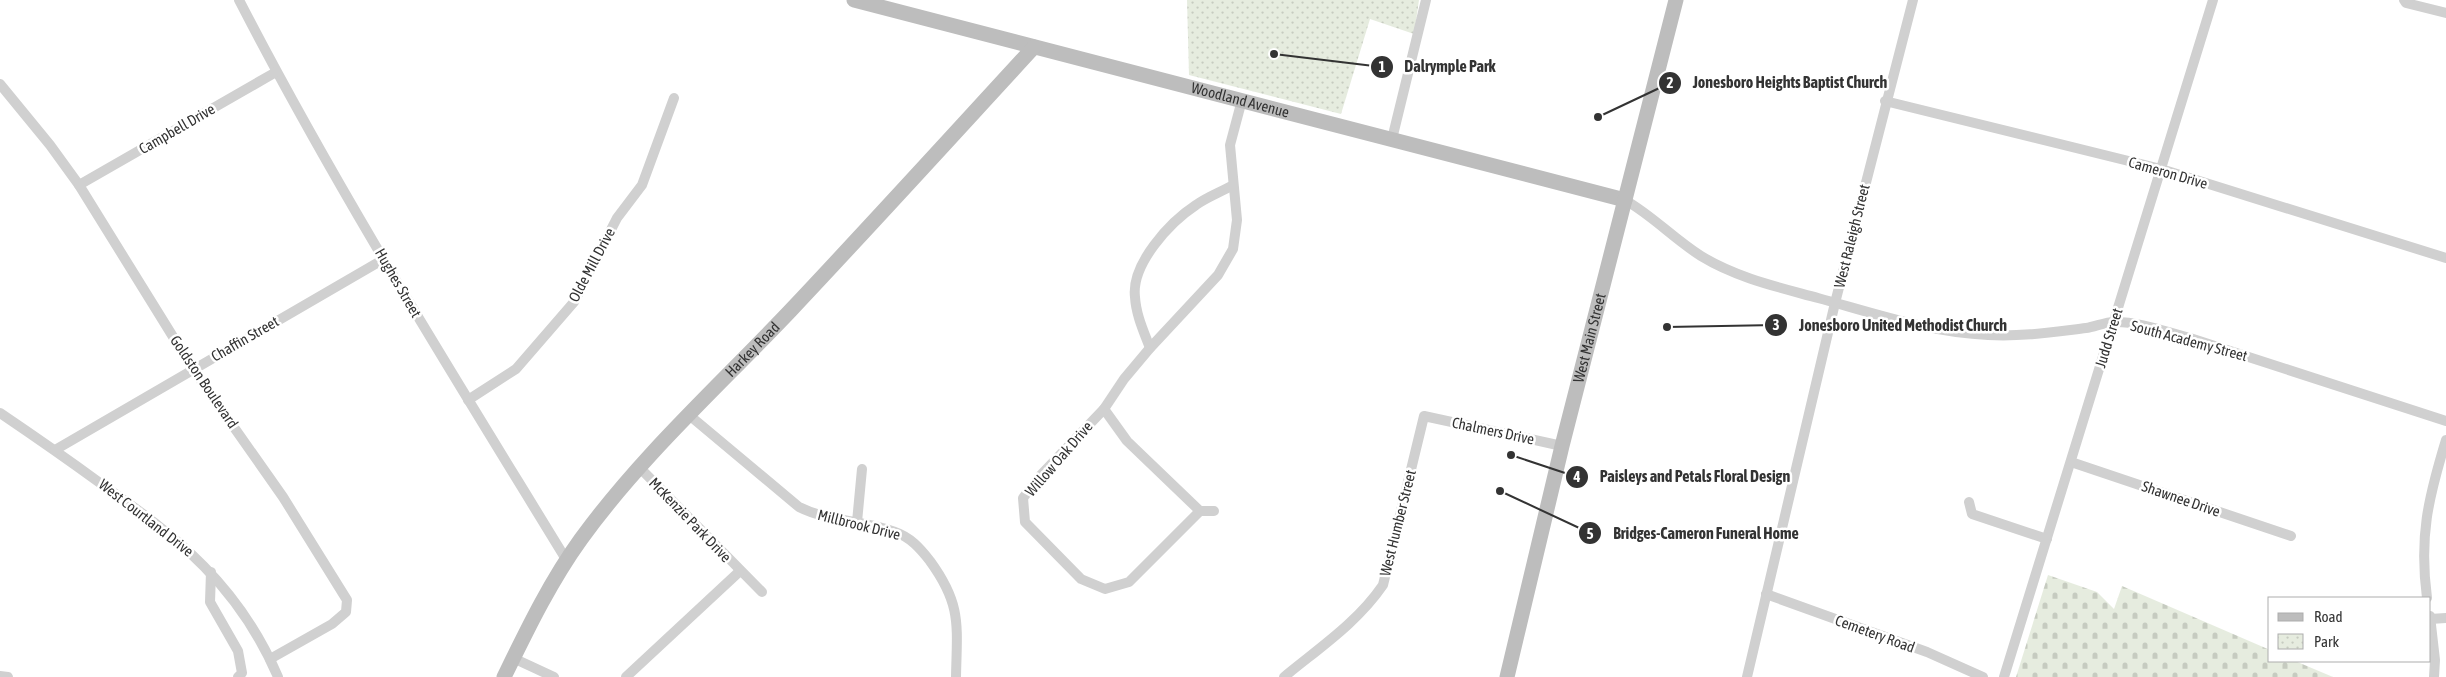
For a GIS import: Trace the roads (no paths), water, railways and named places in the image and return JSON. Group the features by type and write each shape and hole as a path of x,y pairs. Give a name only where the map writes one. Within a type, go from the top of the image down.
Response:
{"street":[{"name":"Hughes Street","path":"239,0 276,72 384,259 567,561"},
{"name":"Woodland Avenue","path":"854,0 1625,200"},
{"path":"1392,139 1426,0"},
{"name":"West Main Street","path":"1507,677 1562,446 1676,0"},
{"name":"West Raleigh Street","path":"1747,677 1835,303 1913,0"},
{"name":"Judd Street","path":"2004,677 2213,0"},
{"path":"2404,0 2406,3 2446,14"},
{"name":"Harkey Road","path":"504,677 532,619 567,561 596,519 689,415 790,312 1034,47"},
{"name":"Campbell Drive","path":"78,185 276,72"},
{"name":"Goldston Boulevard","path":"0,84 50,145 78,185 193,369 283,497 348,600 346,612 332,624 270,659"},
{"name":"Olde Mill Drive","path":"468,400 516,369 574,302 617,218 642,185 674,98"},
{"name":"Willow Oak Drive","path":"1104,408 1127,442 1200,510 1129,582 1104,589 1081,579 1025,522 1023,498 1040,476 1104,408 1150,348 1218,276 1232,249 1237,220 1230,145 1242,100"},
{"name":"Cameron Drive","path":"1886,101 2161,170 2446,258"},
{"path":"1150,348 1134,296 1137,279 1146,255 1168,230 1196,204 1233,186"},
{"name":"South Academy Street","path":"1625,200 1645,211 1666,231 1701,256 1737,274 1835,303 1936,329 1987,335 2028,336 2102,326 2114,321 2190,338 2446,421"},
{"name":"Chaffin Street","path":"55,450 384,259"},
{"name":"West Courtland Drive","path":"0,413 140,510 170,534 211,572 244,614 270,659 278,677"},
{"name":"Millbrook Drive","path":"689,415 799,507 818,516 857,522 896,532 907,537 922,551 945,582 955,612 956,677"},
{"name":"Chalmers Drive","path":"1424,416 1562,446"},
{"name":"West Humber Street","path":"1284,677 1344,628 1370,603 1382,585 1424,416"},
{"path":"2427,597 2423,566 2423,542 2435,477 2446,440"},
{"name":"Shawnee Drive","path":"2071,462 2291,536"},
{"name":"McKenzie Park Drive","path":"640,468 762,592"},
{"path":"857,522 862,469"},
{"path":"1969,502 1972,514 2047,539"},
{"path":"1200,510 1214,511"},
{"name":"McKenzie Park Drive","path":"626,677 740,571"},
{"path":"211,572 210,602 238,651 242,673 238,677"},
{"name":"Cemetery Road","path":"1766,594 1927,652 1983,677"},
{"path":"2431,617 2446,618"},
{"path":"2431,626 2435,660 2434,677"},
{"path":"514,658 554,677"},
{"path":"0,676 8,677"}],"place":[{"name":"Dalrymple Park","path":"1274,54"},
{"name":"Jonesboro Heights Baptist Church","path":"1598,117"},
{"name":"Jonesboro United Methodist Church","path":"1667,327"},
{"name":"Paisleys and Petals Floral Design","path":"1511,455"},
{"name":"Bridges-Cameron Funeral Home","path":"1500,491"}]}
